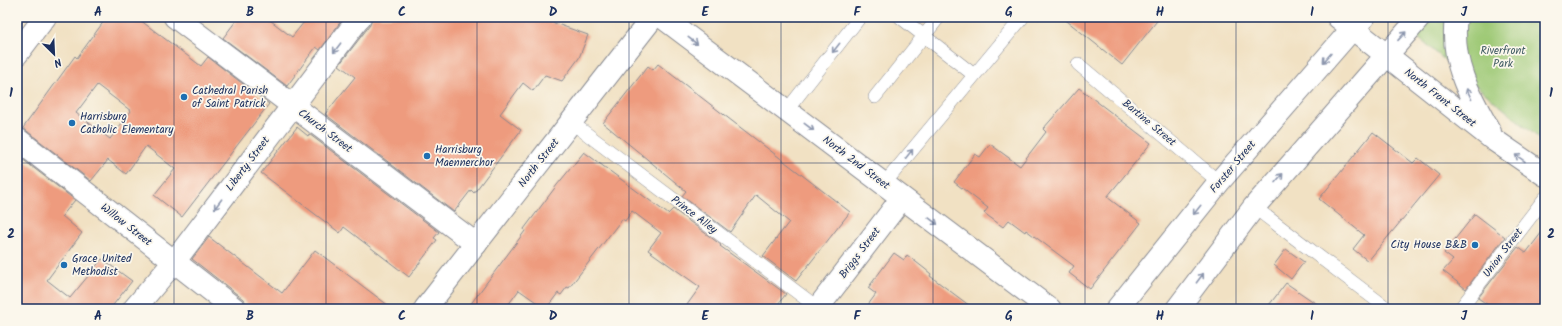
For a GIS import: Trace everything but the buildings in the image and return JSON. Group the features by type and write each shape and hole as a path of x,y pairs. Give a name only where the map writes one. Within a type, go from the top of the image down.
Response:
{"main road":[{"path":"17,54 45,17"},
{"name":"Church Street","path":"175,17 476,244"},
{"name":"Liberty Street","path":"134,309 174,262 360,17"},
{"name":"North Street","path":"425,309 653,17"},
{"name":"North 2nd Street","path":"662,17 1050,309"},
{"path":"1177,309 1254,207 1385,55 1420,17"},
{"path":"1456,17 1454,33 1461,75 1469,95 1494,140"},
{"name":"North Front Street","path":"1351,21 1385,55 1494,140 1545,175"},
{"name":"Forster Street","path":"1117,309 1351,21"},
{"name":"Willow Street","path":"17,139 235,309"},
{"name":"Briggs Street","path":"818,308 902,198"}],"lane":[{"path":"786,110 860,17"},
{"path":"900,17 974,75"},
{"path":"875,97 939,17"},
{"path":"884,184 1022,18"},
{"name":"Bartine Street","path":"1078,64 1219,182"},
{"name":"Prince Alley","path":"571,122 818,308"},
{"name":"Union Street","path":"1460,309 1545,198"},
{"path":"1254,207 1388,309"}],"green space":[{"name":"Riverfront Park","path":"1393,17 1545,17 1545,143"}],"place":[{"name":"Cathedral Parish of Saint Patrick","path":"184,97"},
{"name":"Harrisburg Catholic Elementary","path":"72,123"},
{"name":"Harrisburg Maennerchor","path":"427,156"},
{"name":"City House B&B","path":"1475,245"},
{"name":"Grace United Methodist","path":"64,265"}]}
